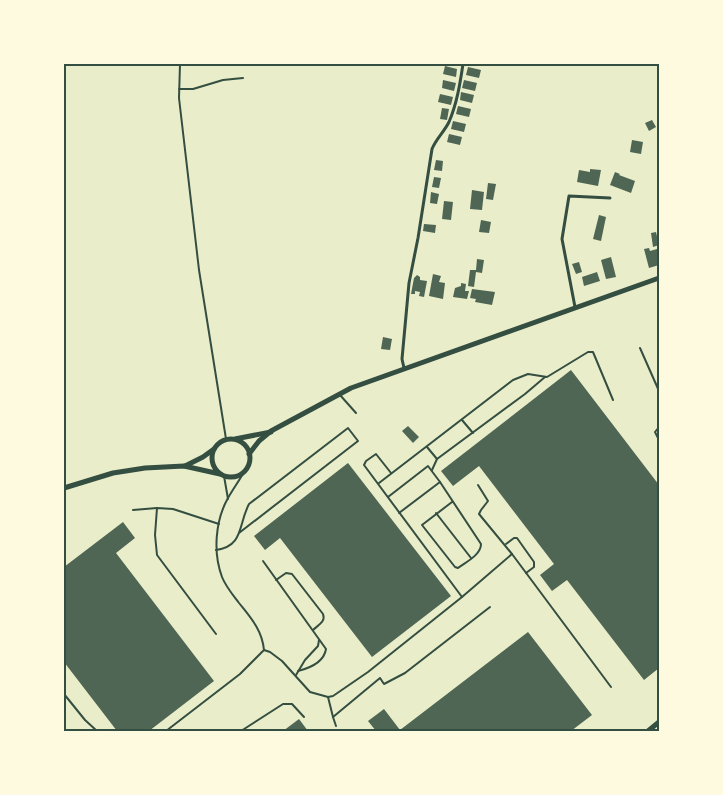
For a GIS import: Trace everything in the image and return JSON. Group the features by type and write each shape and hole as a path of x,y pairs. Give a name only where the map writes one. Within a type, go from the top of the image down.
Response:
{"highway":[{"path":"64,488 113,473 184,466 222,475 236,476 244,472 249,462 250,454 259,441 271,431 339,394 404,368 659,278"},
{"path":"184,466 203,457 219,442 226,439 271,431"},
{"path":"234,439 244,444 250,454"},
{"path":"214,448 213,464 222,475"},
{"path":"648,731 659,722"}],"street":[{"path":"404,368 402,359 409,283 432,149 448,122 458,96 462,64"},
{"path":"575,307 562,238 569,196 610,198"}],"lane":[{"path":"180,64 179,88 199,270 226,439"},
{"path":"179,88 193,88 223,80 243,78"},
{"path":"640,348 659,391"},
{"path":"432,470 437,459 525,394 544,377 588,352 593,352 612,400"},
{"path":"379,483 513,380 528,374 547,377"},
{"path":"339,394 356,413"},
{"path":"462,420 473,432"},
{"path":"659,427 655,432 659,440"},
{"path":"216,550 230,547 238,537 242,519 249,504 348,428 358,441 239,533"},
{"path":"427,447 437,459"},
{"path":"391,473 376,454 366,461 364,465 462,598"},
{"path":"388,497 428,466 432,470 481,544 481,549 458,568 455,567 422,525 452,502"},
{"path":"244,472 228,499 219,524 216,550 222,578 231,593 258,627 263,639 264,650"},
{"path":"222,475 228,499"},
{"path":"399,513 440,482"},
{"path":"478,485 488,501 480,514 506,544 610,687"},
{"path":"157,508 157,555 216,634"},
{"path":"133,510 173,509 219,524"},
{"path":"436,514 471,558"},
{"path":"506,544 517,538 523,546 535,565 526,573"},
{"path":"264,650 276,656 310,692 328,697 338,694 462,598 512,554"},
{"path":"263,561 324,645 326,653 311,668 298,671"},
{"path":"276,580 286,573 292,574 323,614 324,620 313,630"},
{"path":"334,717 380,678 384,684 405,672 490,607"},
{"path":"296,675 305,660 318,646 319,640"},
{"path":"166,731 240,674 264,650"},
{"path":"64,694 85,720 97,731"},
{"path":"328,697 336,726"},
{"path":"241,731 283,704 292,704 304,716"}],"building":[{"path":"445,66 457,69 456,77 443,74"},
{"path":"468,67 481,70 479,78 466,75"},
{"path":"443,80 456,83 454,91 442,88"},
{"path":"464,80 477,83 475,91 462,88"},
{"path":"461,92 474,95 472,103 460,100"},
{"path":"440,94 453,97 451,105 438,102"},
{"path":"458,106 471,109 469,117 456,114"},
{"path":"442,108 449,109 447,120 440,119"},
{"path":"652,120 656,127 649,131 645,123"},
{"path":"453,121 466,124 464,132 451,129"},
{"path":"449,134 462,137 460,145 447,142"},
{"path":"632,140 643,142 641,154 630,152"},
{"path":"436,160 443,161 442,171 434,170"},
{"path":"590,169 601,170 598,186 577,182 579,170 590,172"},
{"path":"615,172 635,181 631,193 610,185"},
{"path":"434,177 441,178 439,188 432,187"},
{"path":"488,183 496,184 493,200 486,199"},
{"path":"472,190 484,192 482,210 470,209"},
{"path":"431,192 439,194 437,204 430,203"},
{"path":"444,201 453,202 451,220 442,219"},
{"path":"599,215 606,217 601,241 593,239"},
{"path":"481,220 491,222 489,233 479,232"},
{"path":"424,224 436,225 435,233 423,231"},
{"path":"656,232 659,245 653,247 651,233"},
{"path":"649,248 650,251 657,249 659,265 649,268 644,249"},
{"path":"611,257 616,277 606,279 601,260"},
{"path":"477,259 484,260 482,273 476,272 474,287 468,286 470,270 476,270"},
{"path":"579,262 582,272 576,274 572,264"},
{"path":"597,272 600,281 584,286 582,277"},
{"path":"433,274 441,276 439,282 445,283 443,299 429,296"},
{"path":"417,275 420,277 420,280 427,281 424,297 419,296 420,292 415,291 415,294 411,294 414,278"},
{"path":"461,283 466,284 465,291 469,291 467,299 453,297 455,288 461,286"},
{"path":"472,289 495,292 492,305 475,302 476,299 470,298"},
{"path":"383,337 392,339 390,350 381,349"},
{"path":"571,370 659,485 659,668 644,680 567,580 552,591 540,575 554,564 479,466 453,486 441,471"},
{"path":"408,426 419,437 413,443 402,431"},
{"path":"348,463 451,596 372,657 280,538 265,550 254,536"},
{"path":"123,522 135,538 116,553 214,681 149,731 117,731 64,662 64,567"},
{"path":"528,632 592,715 571,731 376,731 368,721 384,709 400,730"},
{"path":"299,719 308,731 283,731"}]}
